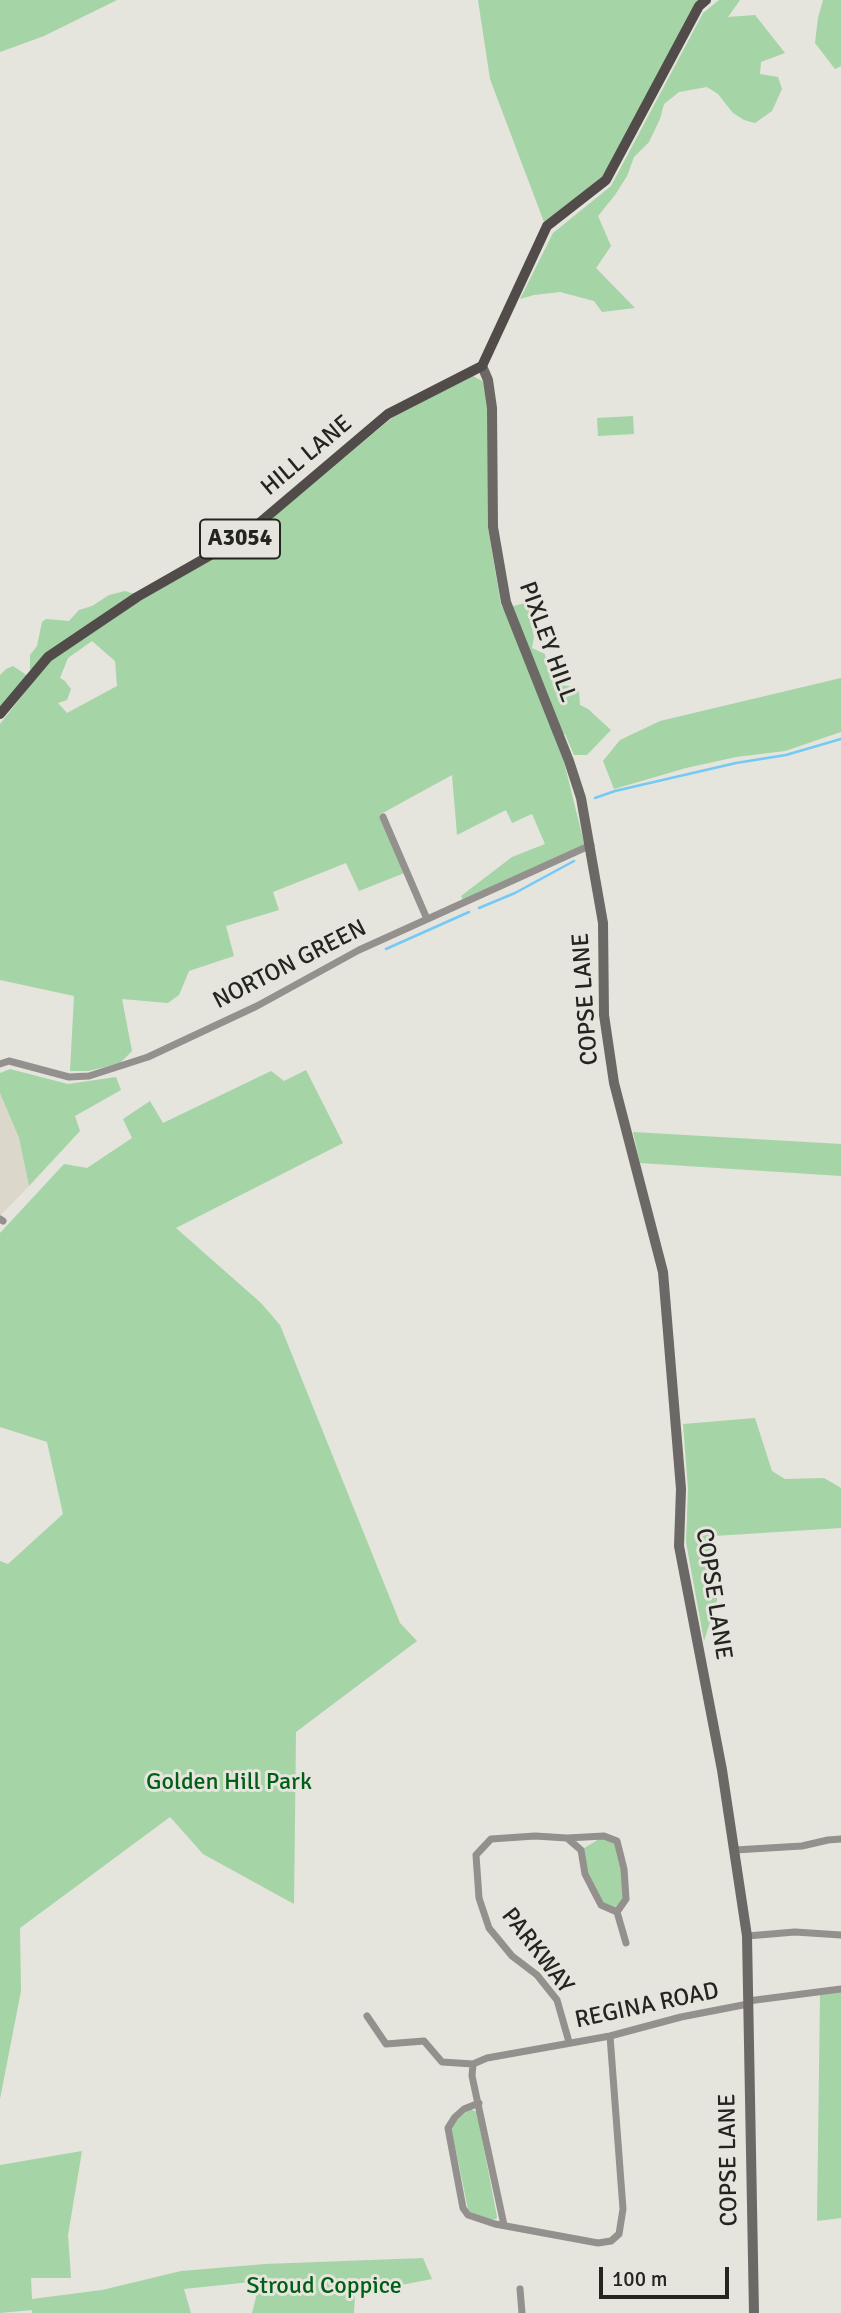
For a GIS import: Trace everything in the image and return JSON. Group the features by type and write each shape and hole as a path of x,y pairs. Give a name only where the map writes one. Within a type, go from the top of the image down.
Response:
{"main road":[{"path":"482,366 547,226 606,180 699,6 706,0"},
{"name":"HILL LANE","path":"0,714 48,657 137,597 244,536 388,414 482,366"}],"street":[{"name":"PIXLEY HILL","path":"482,366 488,380 492,408 493,527 506,602 569,761 581,798 591,845"},
{"path":"383,817 427,919"},
{"name":"NORTON GREEN","path":"0,1065 9,1061 69,1077 79,1077 127,1064 257,1006 359,950 591,845"},
{"name":"COPSE LANE","path":"591,845 603,923 604,1015 614,1083 663,1272 681,1489 679,1546 702,1656 747,1936 754,2313"},
{"name":"PARKWAY","path":"569,2042 557,2000 537,1975 512,1956 489,1928 479,1898 476,1855 491,1839 604,1836 617,1841 624,1869 626,1899 617,1912 626,1943"},
{"path":"567,1838 581,1850 585,1874 601,1905 617,1912"},
{"path":"735,1850 802,1846 828,1839 841,1839"},
{"path":"747,1936 795,1932 841,1936"},
{"name":"REGINA ROAD","path":"473,2064 487,2057 610,2036 748,2002 841,1989"},
{"path":"367,2017 386,2044 385,2055"},
{"path":"479,2103 464,2109 448,2129 463,2208 468,2215 495,2224 598,2243 611,2241 619,2234 623,2208 610,2036"},
{"path":"386,2044 424,2041 442,2062 473,2064 472,2076 504,2225"},
{"path":"520,2290 522,2313"}],"shaded area":[{"path":"0,1093 19,1138 29,1186 0,1216"}],"green space":[{"path":"0,0 117,0 44,36 0,52"},
{"path":"478,0 701,0 604,175 544,222 490,79"},
{"path":"719,0 740,0 728,17 755,15 785,53 761,62 760,74 778,77 782,89 772,111 755,123 744,120 707,87 679,92 664,104 649,142 634,157 627,176 598,216 611,246 596,268 635,308 602,312 594,301 560,292 520,299 553,233 611,186 703,13"},
{"path":"823,0 841,0 841,66 835,69 815,43"},
{"path":"473,376 484,382 488,408 488,528 501,605 503,609 532,601 529,615 534,637 532,648 545,654 547,667 557,685 569,686 579,692 580,705 611,730 587,755 574,755 565,734 554,736 564,762 585,847 464,903 461,896 512,857 545,844 532,814 512,823 506,810 457,835 452,775 379,815 407,872 359,891 346,863 273,892 279,910 226,926 234,956 189,971 179,995 168,1003 122,999 132,1051 120,1063 89,1071 70,1071 74,996 0,980 0,724 37,677 30,669 30,655 37,646 42,622 46,619 69,621 79,610 92,606 109,595 125,591 135,594 139,601 243,542 393,417","holes":["92,641 115,661 117,686 67,713 58,703 67,700 71,689 60,678 68,658"]},
{"path":"633,416 634,434 598,436 597,418"},
{"path":"13,666 28,676 0,708 0,675"},
{"path":"841,678 841,732 785,751 736,757 686,768 614,789 603,761 620,740 660,721"},
{"path":"10,1069 68,1084 116,1077 121,1090 75,1116 80,1131 29,1186 19,1138 0,1093 0,1073"},
{"name":"Golden Hill Park","path":"306,1070 343,1143 176,1228 261,1303 280,1325 400,1623 417,1641 296,1732 294,1904 203,1854 170,1817 20,1928 21,1991 0,2099 0,1561 8,1564 63,1514 47,1442 0,1427 0,1233 64,1164 87,1168 132,1138 123,1119 150,1101 163,1123 271,1071 284,1081"},
{"path":"633,1132 841,1144 841,1176 640,1163"},
{"path":"755,1418 772,1471 785,1479 824,1478 841,1488 841,1528 714,1536 717,1600 704,1641 686,1542 688,1489 683,1424"},
{"path":"604,1836 617,1841 626,1899 617,1912 601,1905 585,1874 581,1850"},
{"path":"841,1992 841,2218 817,2221 820,1995"},
{"path":"470,2109 477,2112 496,2219 491,2220 471,2213 468,2209 451,2127"},
{"name":"Stroud Coppice","path":"82,2151 68,2235 71,2278 31,2278 32,2299 102,2290 181,2271 265,2264 423,2258 432,2279 355,2294 354,2313 252,2313 260,2281 184,2289 191,2313 32,2313 32,2310 0,2313 0,2165"}],"waterway":[{"path":"595,798 736,763 786,755 841,739"},
{"path":"479,908 515,893 574,861"},
{"path":"386,949 469,912"}]}
